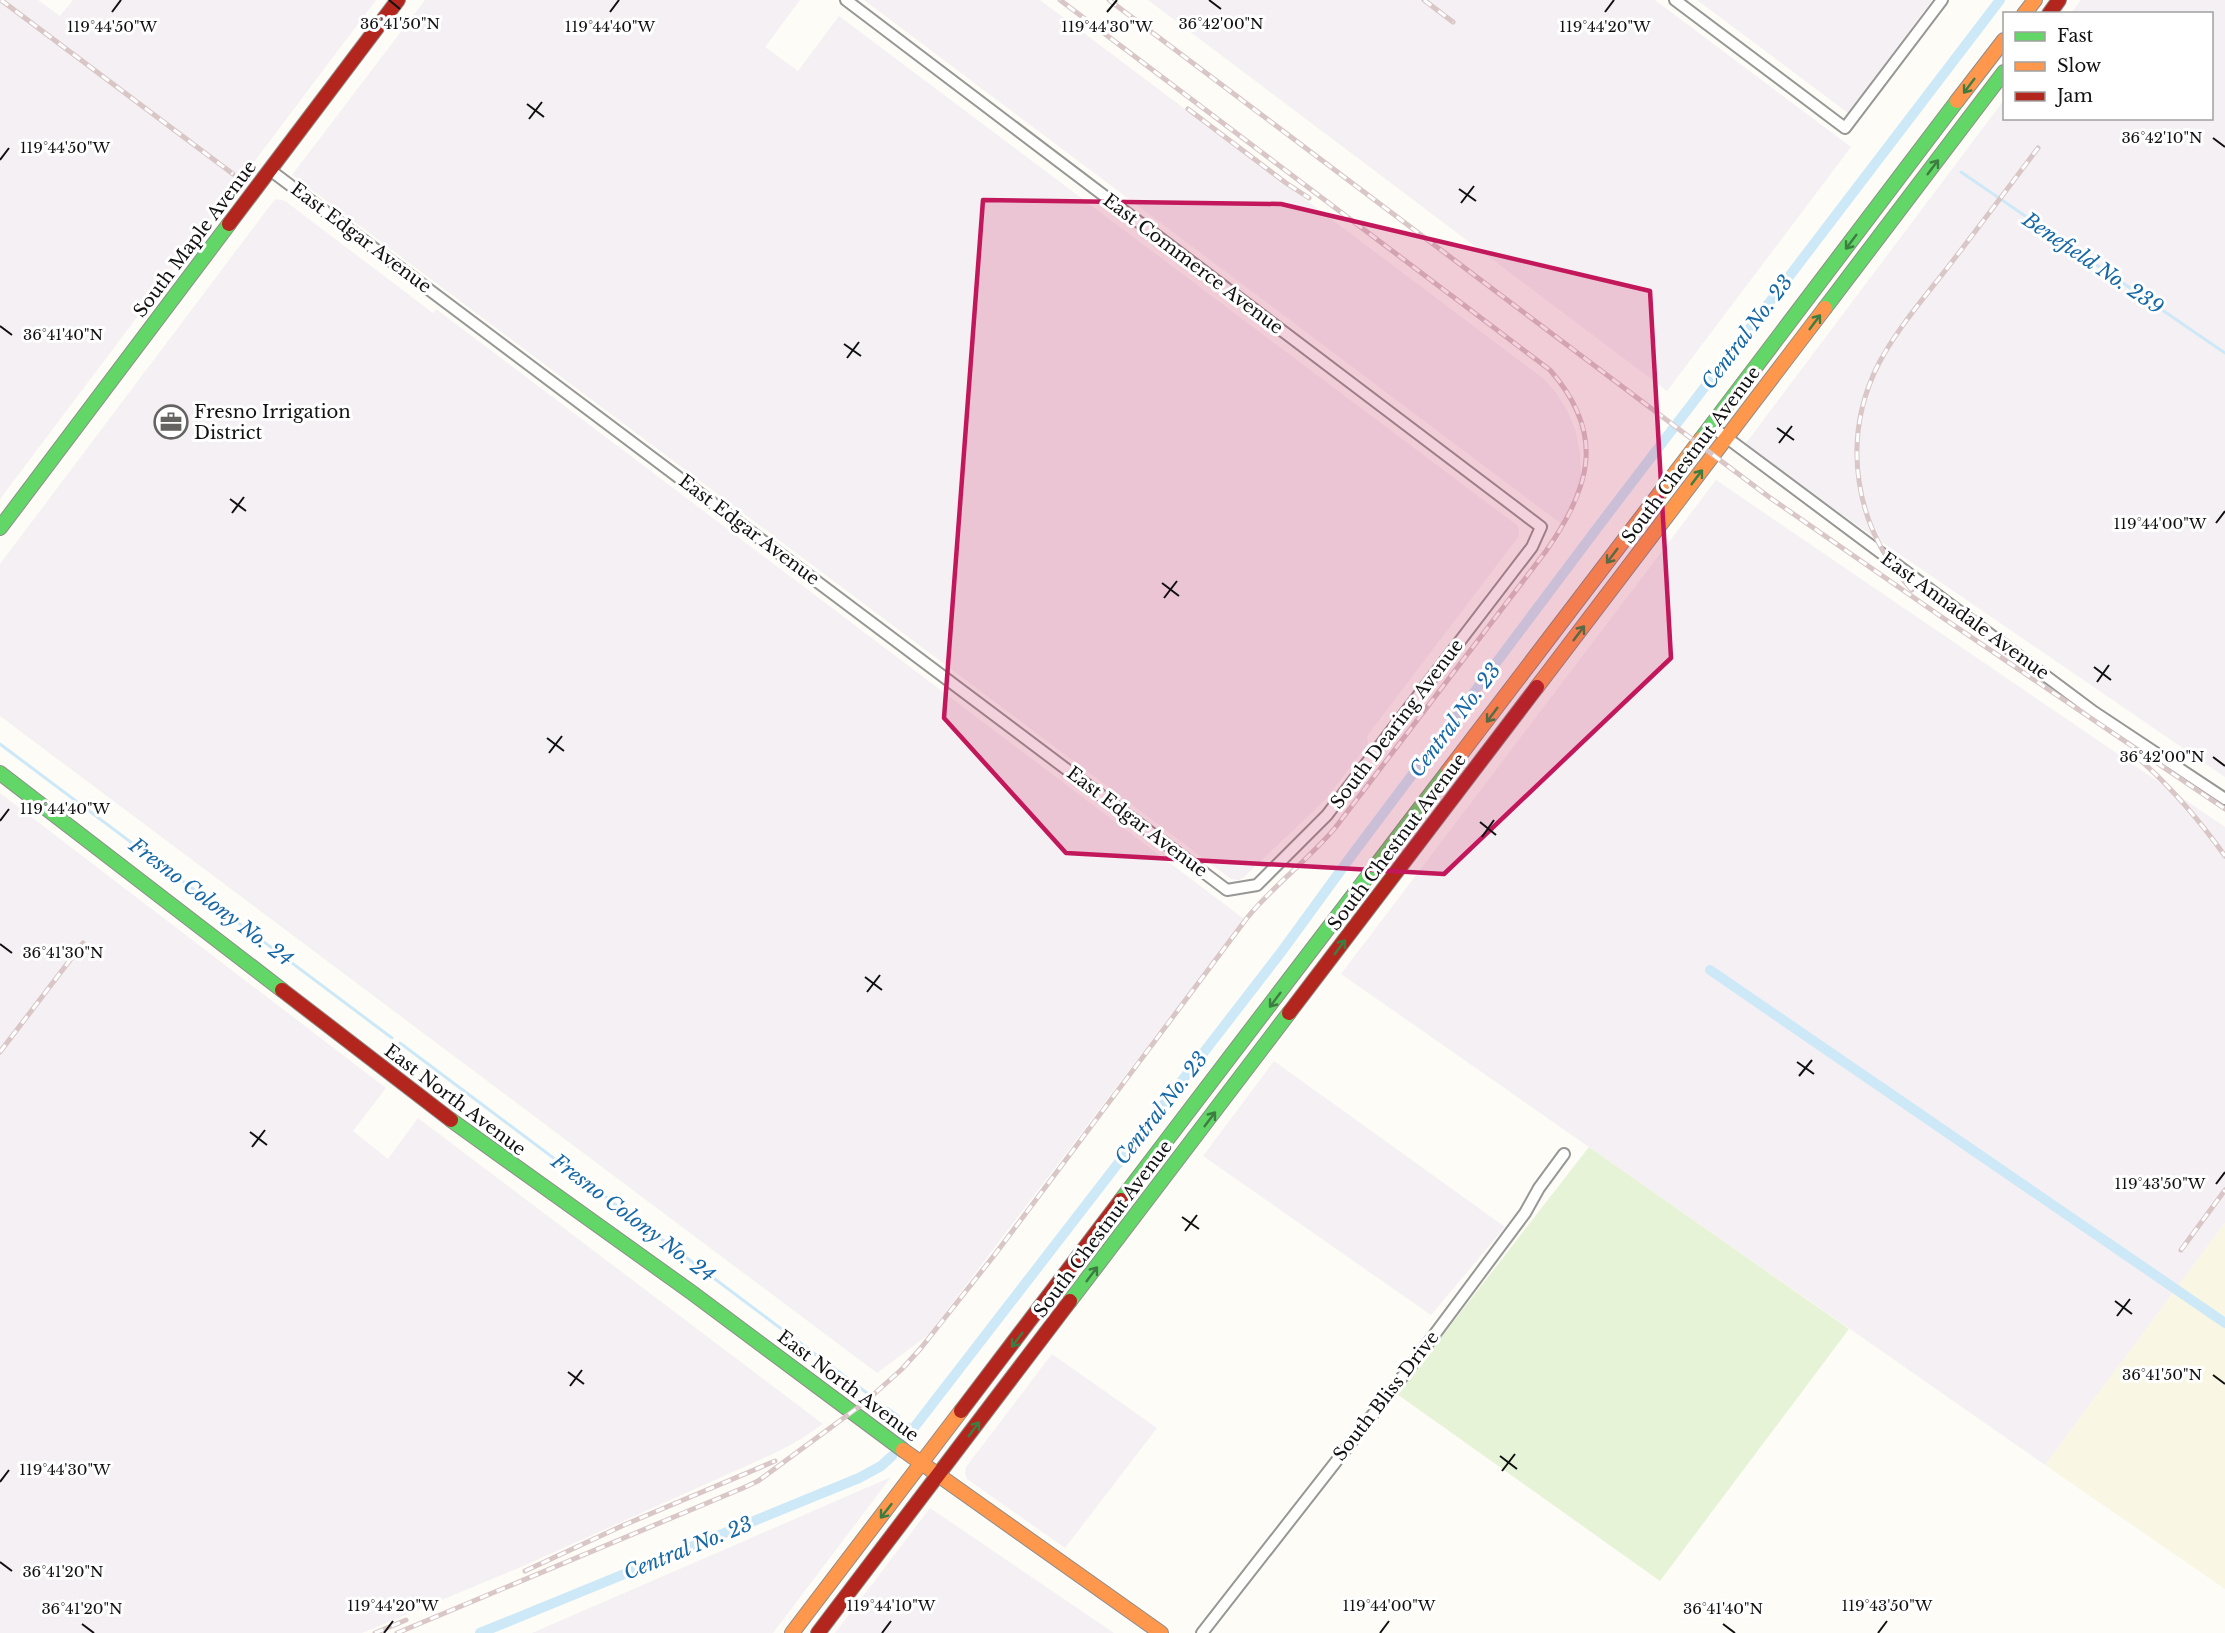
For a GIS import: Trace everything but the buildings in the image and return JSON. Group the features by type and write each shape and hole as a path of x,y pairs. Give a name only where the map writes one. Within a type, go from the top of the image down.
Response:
{"main road":[{"name":"South Maple Avenue","path":"0,528 398,0"},
{"path":"2026,12 2035,0"},
{"name":"South Chestnut Avenue","path":"792,1633 2003,41"},
{"name":"South Chestnut Avenue","path":"818,1633 2003,73"},
{"name":"East North Avenue","path":"0,773 408,1088 682,1285 938,1476 1161,1633"},
{"path":"1310,954 1326,965"}],"street":[{"name":"East Commerce Avenue","path":"846,0 1541,528"},
{"path":"1675,0 1845,128 1942,0"},
{"name":"East Edgar Avenue","path":"270,170 1227,890"},
{"name":"East Annadale Avenue","path":"1711,426 2094,712 2225,799"},
{"name":"South Dearing Avenue","path":"1227,890 1257,885 1327,815 1532,547 1541,528"},
{"name":"South Bliss Drive","path":"1202,1633 1417,1358 1525,1213 1539,1188 1564,1154"}],"highlighted area":[{"path":"983,200 1281,204 1650,291 1671,658 1444,874 1066,853 944,718"}],"shaded area":[{"path":"0,0 38,0 60,16 73,0 376,0 0,499"},
{"path":"425,0 800,0 765,47 798,71 839,16 1518,526 1519,536 1367,736 1368,744 1325,800 1243,878 1231,879 292,175"},
{"path":"864,0 1040,0 1544,379 1568,412 1576,432 1580,453 1581,474 1577,496 1564,526"},
{"path":"1148,0 1655,0 1851,147 1667,391"},
{"path":"1697,0 1932,0 1848,113"},
{"path":"2081,0 2225,0 2225,777 1743,447 2003,101 2003,120 2213,120 2213,12 2072,12"},
{"path":"276,199 285,201 433,313 436,309 1244,919 928,1335 877,1373 0,716 0,564"},
{"path":"1716,480 2225,827 2225,1223 2045,1465 1341,974"},
{"path":"0,793 386,1088 353,1131 388,1159 418,1118 823,1424 775,1453 523,1566 362,1633 0,1633"},
{"path":"1274,1061 1505,1227 1431,1315 1203,1156"},
{"path":"2225,1223 2225,1589 2045,1465"},
{"path":"1052,1354 1157,1428 1065,1548 967,1479 965,1473 966,1467"},
{"path":"891,1477 773,1633 532,1633 735,1545"},
{"path":"930,1508 1114,1633 835,1633"}],"green space":[{"path":"1589,1147 1849,1329 1660,1581 1397,1394"}],"waterway":[{"name":"Central No. 23","path":"906,1438 1282,951 1601,523 2000,0"},
{"name":"Benefield No. 239","path":"1961,172 2225,353"},
{"name":"Fresno Colony No. 24","path":"0,744 392,1038"},
{"path":"1710,970 2225,1323"},
{"name":"Fresno Colony No. 24","path":"400,1043 867,1393"},
{"name":"Fresno Colony No. 24","path":"887,1408 899,1417"},
{"name":"Fresno Colony No. 24","path":"908,1424 914,1427"},
{"name":"Central No. 23","path":"480,1633 859,1478 881,1466 892,1456"}],"railway":[{"path":"1,0 233,174"},
{"path":"397,1633 758,1481 864,1403 902,1369 996,1253 1247,918 1335,828 1546,551 1573,505 1582,482 1586,460 1585,439 1579,416 1568,394 1550,370 1060,0"},
{"path":"1109,0 1769,497 2225,809"},
{"path":"1424,0 1453,22"},
{"path":"1188,109 1309,198"},
{"path":"1912,590 1892,566 1877,539 1866,511 1859,482 1857,452 1860,422 1867,392 1879,363 1902,326 2038,148"},
{"path":"2138,758 2184,804 2225,856"},
{"path":"0,1052 83,943"},
{"path":"2181,1250 2225,1190"},
{"path":"525,1571 624,1525 775,1461"},
{"path":"375,1633 406,1620"}],"traffic: fast":[{"path":"1825,308 2003,73"},
{"path":"1701,439 1957,101"},
{"path":"0,528 229,224"},
{"path":"1121,1200 1448,771"},
{"path":"0,773 282,990"},
{"path":"1070,1301 1289,1013"},
{"path":"451,1120 691,1292 903,1450"}],"traffic: slow":[{"path":"2026,12 2035,0"},
{"path":"1957,101 2003,41"},
{"path":"1537,687 1825,308"},
{"path":"1448,771 1701,439"},
{"path":"792,1633 961,1411"},
{"path":"903,1450 1161,1633"}],"traffic: jam":[{"path":"229,224 398,0"},
{"path":"2050,12 2059,0"},
{"path":"1289,1013 1537,687"},
{"path":"282,990 451,1120"},
{"path":"961,1411 1121,1200"},
{"path":"818,1633 1070,1301"}],"place":[{"name":"Fresno Irrigation District","path":"171,422"}]}
